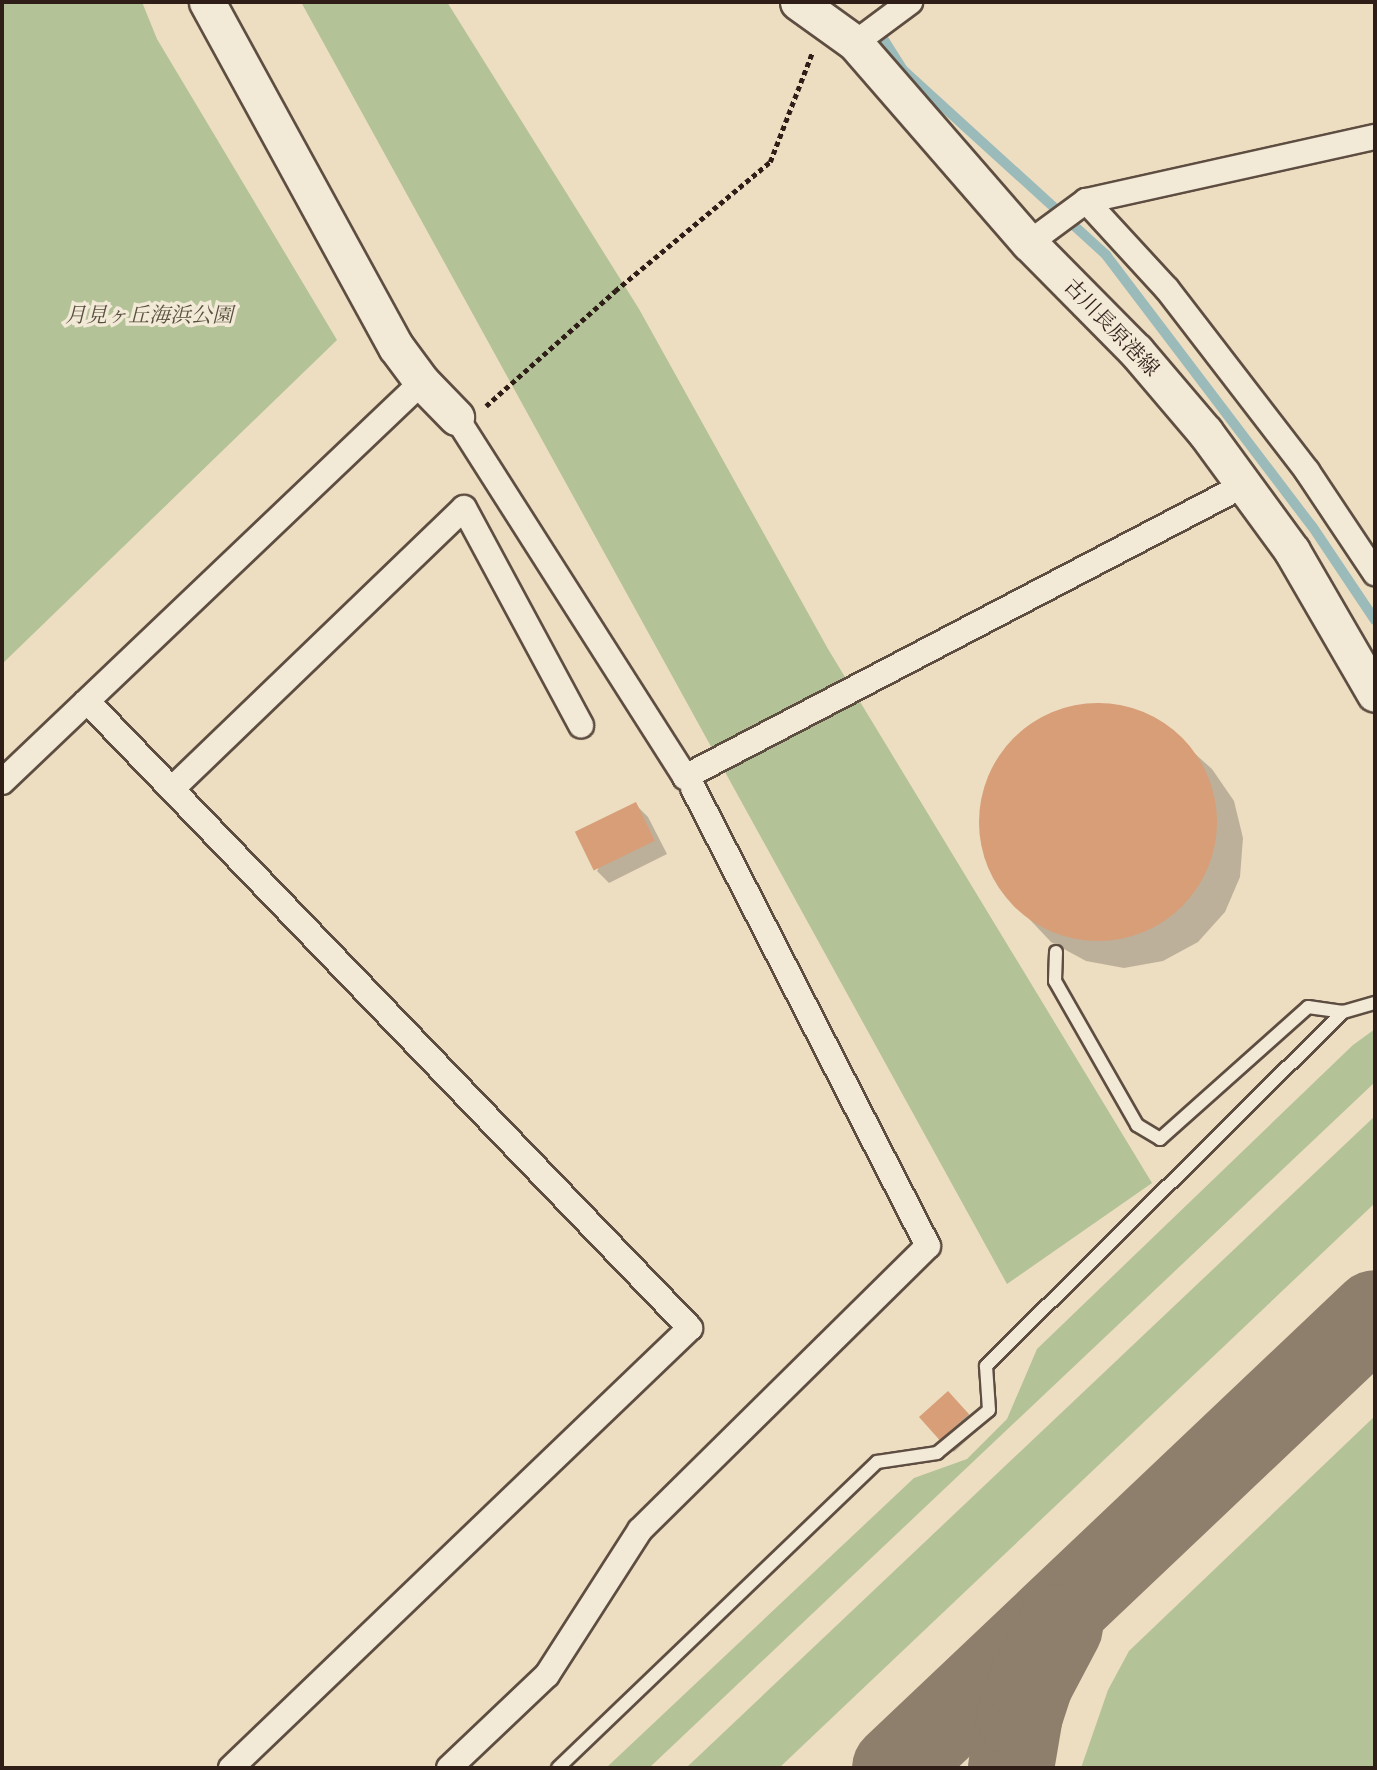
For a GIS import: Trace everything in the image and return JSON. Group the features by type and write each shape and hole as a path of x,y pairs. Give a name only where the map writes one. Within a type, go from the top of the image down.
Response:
{"main road":[{"path":"207,2 396,347 422,382 466,415"},
{"name":"古川長原港線","path":"811,12 855,43 1029,243 1136,351 1205,432 1292,551 1375,694"}],"street":[{"path":"855,43 910,2"},
{"path":"1029,243 1086,201 1375,137"},
{"path":"1086,201 1167,289 1307,471 1375,573"},
{"path":"2,782 422,382"},
{"path":"466,415 685,776 1244,485"},
{"path":"172,789 464,509 580,725"},
{"path":"87,701 690,1328 231,1768"},
{"path":"449,1768 547,1675 640,1530 928,1246 693,788"}],"lane":[{"path":"1056,952 1055,981 1137,1125 1160,1139 1308,1007 1343,1012 1375,1003"},
{"path":"558,1768 877,1462 937,1453 989,1410 986,1366 1343,1012"}],"path":[{"path":"466,415 770,162 811,12"}],"green space":[{"name":"月見ヶ丘海浜公園","path":"2,2 142,2 157,39 337,340 2,664"},
{"path":"301,2 447,2 639,309 828,649 1152,1183 1007,1284"},
{"path":"1375,1029 1375,1082 649,1768 606,1768 914,1478 967,1459 1007,1419 1037,1349 1353,1045"},
{"path":"1375,1116 1375,1203 779,1768 686,1768"},
{"path":"1375,1416 1375,1768 1081,1768 1108,1690 1129,1651"}],"building":[{"path":"1098,703 1121,705 1144,712 1174,730 1190,746 1212,787 1217,822 1215,845 1208,868 1190,898 1174,914 1133,936 1098,941 1075,939 1052,932 1022,914 1006,898 984,857 979,822 981,799 988,776 1006,746 1022,730 1063,708"},
{"path":"636,802 655,841 594,870 575,832"},
{"path":"948,1391 969,1414 940,1440 919,1417"}],"waterway":[{"path":"877,29 903,70 1106,255 1312,526 1375,620"}],"taxiway":[{"path":"895,1768 1375,1313"},
{"path":"1011,1768 1020,1715 1031,1682 1060,1627"}]}
